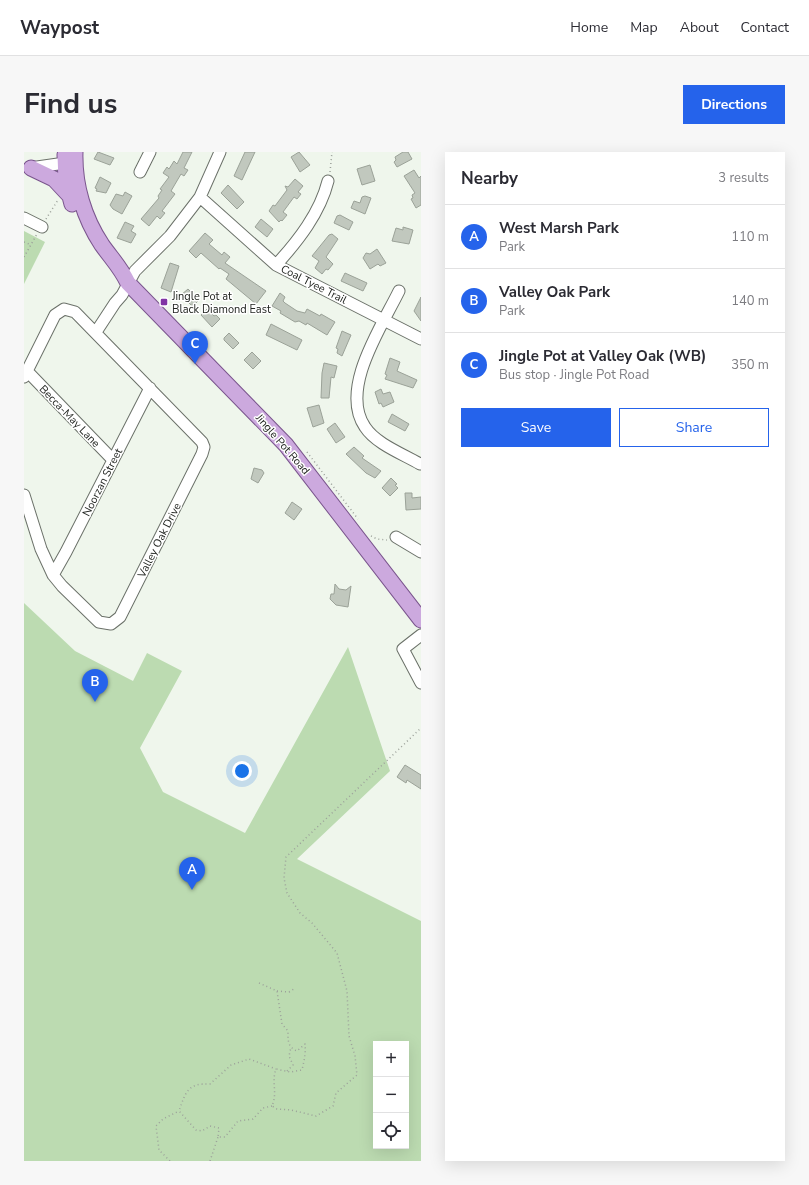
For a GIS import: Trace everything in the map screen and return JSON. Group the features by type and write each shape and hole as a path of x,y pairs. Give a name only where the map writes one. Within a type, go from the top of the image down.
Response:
{"main road":[{"name":"Jingle Pot Road","path":"70,157 65,195 91,246 114,276 128,284 286,445 421,620"},
{"name":"Jingle Pot Road","path":"70,157 78,189 89,221 102,246 122,269 128,284"},
{"path":"28,169 54,179 63,187 65,195"}],"street":[{"path":"140,172 150,152"},
{"path":"96,332 135,271 170,236 200,197 220,152"},
{"path":"28,169 70,157"},
{"path":"276,265 296,243 324,198 328,181"},
{"name":"Coal Tyee Trail","path":"200,197 276,265 421,339"},
{"path":"24,218 42,227"},
{"path":"399,291 365,357 355,396 358,413 365,427 380,440 420,464"},
{"name":"Valley Oak Drive","path":"24,495 41,549 53,575 62,586 99,622 111,624 120,617 203,450 202,442 75,312 64,309 55,315 25,374"},
{"name":"Becca-May Lane","path":"25,374 112,460"},
{"name":"Noorzan Street","path":"53,575 150,388"},
{"path":"396,537 421,552"},
{"path":"421,635 404,649 421,683"}],"path":[{"path":"328,181 332,152"},
{"path":"24,257 30,245 65,195"},
{"path":"24,242 30,245"},
{"path":"218,1137 225,1137 238,1121 253,1119 263,1108 272,1106 277,1109 291,1110 316,1116 333,1106 336,1093 357,1075 355,1056 349,1036 347,991 336,953 312,923 300,912 288,893 284,878 286,858 421,728"},
{"path":"258,983 277,992 289,992 294,989"},
{"path":"277,992 282,1024 288,1031 288,1040 291,1047 289,1056 293,1065 286,1071"},
{"path":"170,1161 160,1150 156,1126 163,1120 179,1111 191,1087 196,1084 210,1084 231,1065 249,1059 276,1069 299,1071 305,1063 305,1044 297,1050 291,1047"},
{"path":"272,1106 276,1097 273,1082 276,1069"},
{"path":"179,1111 196,1130 202,1131 210,1126 218,1128 218,1137 210,1161"}],"green space":[{"path":"24,231 45,242 24,284"},
{"path":"24,603 75,651 133,681 147,653 182,671 140,748 163,792 245,833 348,647 390,771 297,859 421,921 421,1161 24,1161"}],"building":[{"path":"98,152 114,158 110,165 94,159"},
{"path":"183,152 192,152 184,168 188,170 184,176 181,174 171,191 175,194 162,211 165,213 160,219 157,216 149,226 141,219 159,198 158,196 162,190 160,189 169,177 163,173 167,167 169,169 174,161 177,164"},
{"path":"245,152 255,152 242,180 234,176"},
{"path":"299,152 310,165 300,172 291,157"},
{"path":"403,152 408,152 412,159 397,167 394,162 396,160 395,157"},
{"path":"370,165 375,181 362,185 357,169"},
{"path":"414,170 419,178 421,176 421,205 416,208 411,199 413,198 412,195 415,193 404,176"},
{"path":"100,177 111,183 106,193 96,191 97,189 95,188"},
{"path":"295,179 303,186 298,192 301,194 297,199 294,197 283,212 287,215 282,221 281,220 279,222 269,211 273,205 275,206 287,190 285,186 288,187"},
{"path":"228,185 244,202 237,209 221,193"},
{"path":"125,192 132,196 122,214 113,209 110,205 116,194 123,196"},
{"path":"365,196 371,198 365,214 351,208 354,201 360,203 362,197"},
{"path":"340,215 353,222 349,230 334,223 337,216"},
{"path":"261,219 273,229 267,237 255,227"},
{"path":"125,222 134,226 131,231 136,234 131,243 117,238"},
{"path":"403,227 413,230 409,244 392,241 396,228 403,230"},
{"path":"205,233 213,240 209,244 222,255 224,252 230,257 225,263 266,291 256,304 226,279 229,274 220,268 219,269 201,253 196,258 189,251"},
{"path":"332,234 338,239 326,257 333,264 322,274 315,268 319,261 312,256 329,235"},
{"path":"377,249 386,263 380,266 378,264 370,269 363,258 366,253 370,254"},
{"path":"170,263 179,266 171,292 161,288"},
{"path":"345,273 367,283 363,291 341,281"},
{"path":"188,289 199,300 194,305 191,305 181,295"},
{"path":"280,293 285,297 283,301 297,311 305,313 307,309 320,316 321,314 335,322 327,335 307,323 306,325 299,321 295,322 272,306"},
{"path":"421,297 421,321 414,311"},
{"path":"207,309 214,316 216,315 220,319 212,327 201,315"},
{"path":"271,324 302,340 297,350 266,335"},
{"path":"342,331 351,335 342,356 337,353 338,349 336,348"},
{"path":"229,333 239,343 233,349 224,340"},
{"path":"252,352 261,361 253,369 244,360"},
{"path":"390,358 400,362 397,371 417,380 413,388 385,379"},
{"path":"324,363 337,366 334,378 331,377 329,398 321,398"},
{"path":"381,389 383,394 390,392 394,402 383,407 381,403 379,404 375,392"},
{"path":"319,405 324,423 313,427 307,408"},
{"path":"392,414 409,424 405,431 388,422"},
{"path":"335,423 345,437 336,443 327,429"},
{"path":"354,447 364,456 362,458 381,471 375,478 366,473 346,454"},
{"path":"254,468 262,470 264,473 258,483 251,479"},
{"path":"391,478 397,484 395,485 398,488 390,496 382,488"},
{"path":"405,493 412,493 412,498 421,497 421,509 406,510"},
{"path":"292,502 302,509 294,520 285,513"},
{"path":"335,584 339,589 346,590 351,586 348,607 336,605 330,599 331,594 334,594"},
{"path":"405,765 421,775 421,789 407,780 406,783 397,777"}],"place":[{"name":"Jingle Pot at Black Diamond East","path":"164,302"},
{"name":"Jingle Pot at Valley Oak (WB)","path":"195,364"},
{"name":"Valley Oak Park","path":"95,702"},
{"name":"West Marsh Park","path":"192,890"}]}
